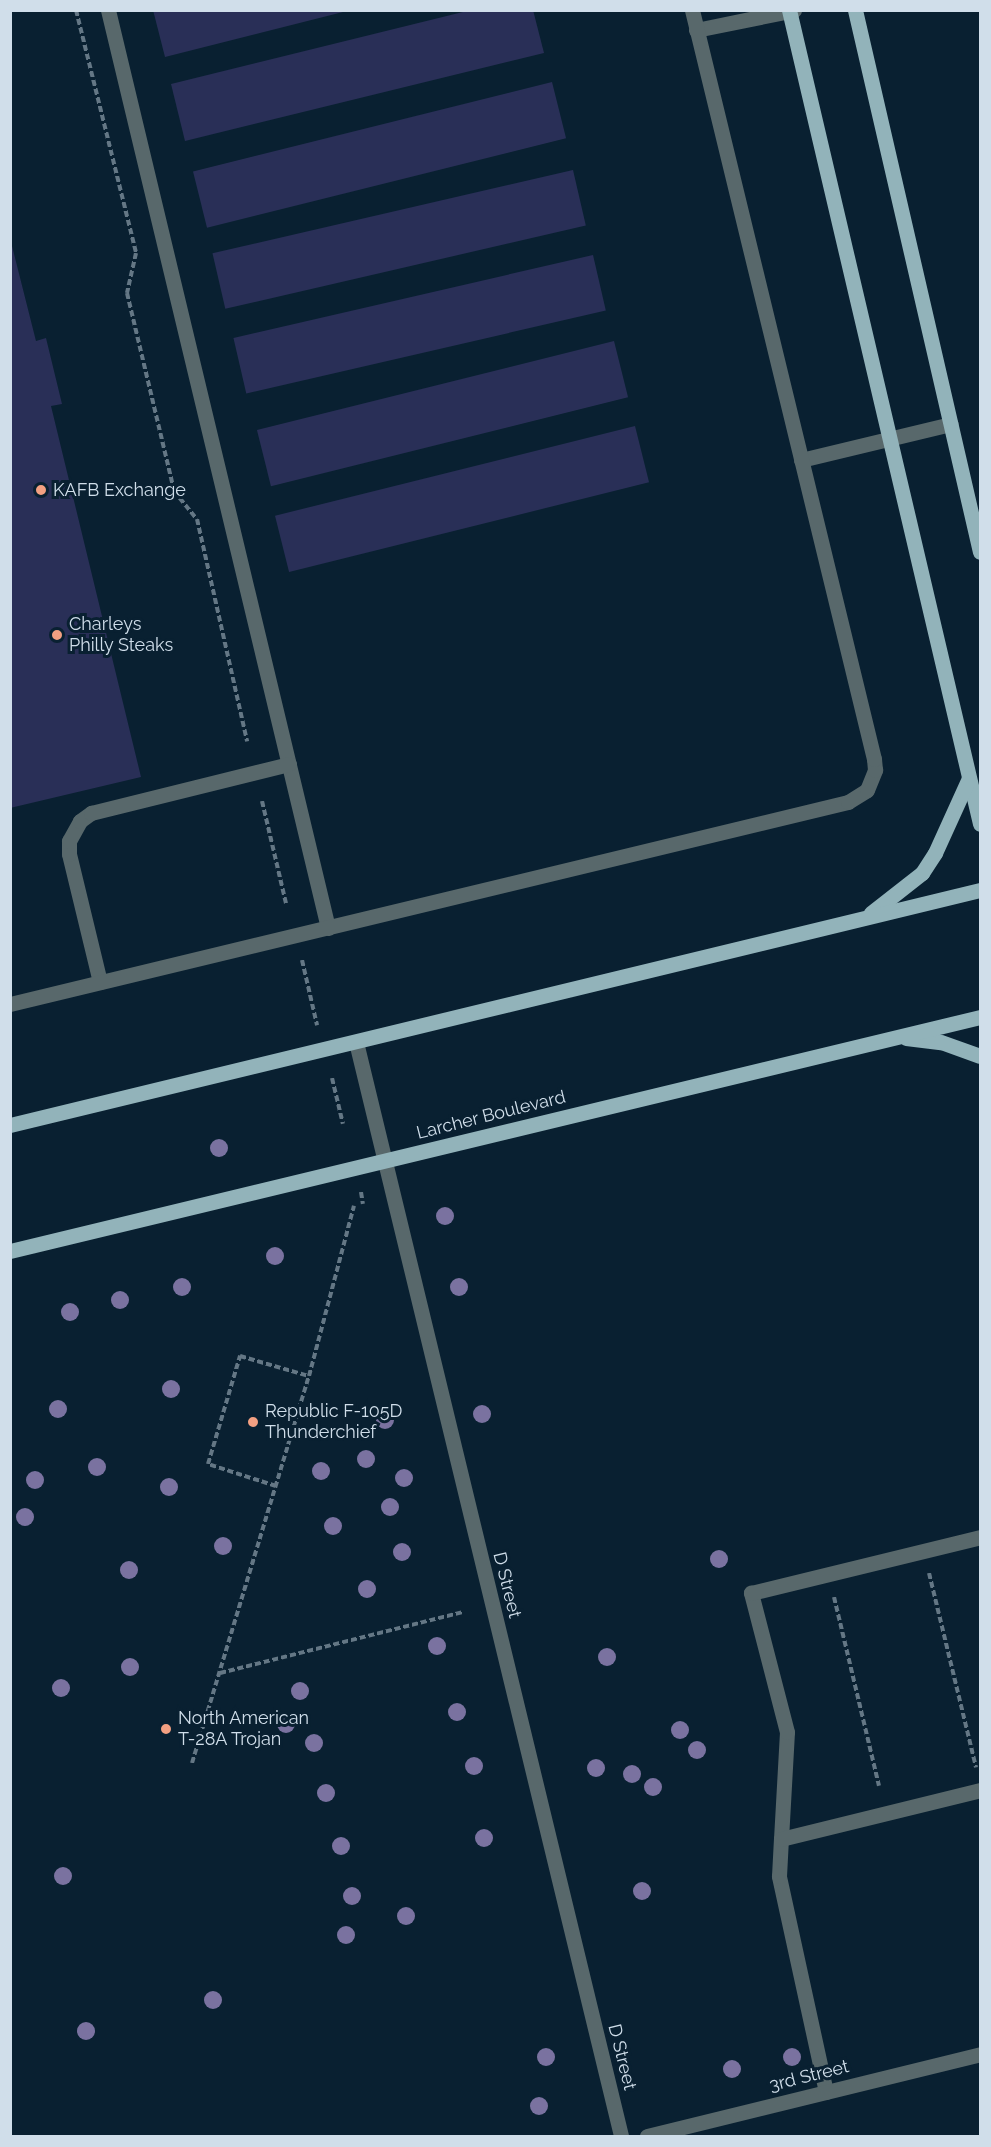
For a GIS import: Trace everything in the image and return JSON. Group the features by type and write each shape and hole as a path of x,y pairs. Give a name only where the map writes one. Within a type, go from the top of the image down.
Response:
{"main road":[{"path":"855,10 981,552"},
{"path":"790,11 981,824"},
{"path":"862,919 922,873 935,853 969,778"},
{"path":"10,1125 981,890"},
{"name":"Larcher Boulevard","path":"10,1251 981,1017"},
{"path":"897,1037 941,1042 981,1056"}],"street":[{"path":"108,10 328,928"},
{"path":"10,1004 848,802 867,790 875,770 874,759 692,10"},
{"path":"696,30 790,11"},
{"path":"801,460 951,424"},
{"path":"100,982 69,854 69,842 80,821 91,813 289,764"},
{"name":"D Street","path":"356,1042 621,2136"},
{"path":"826,2092 779,1875 787,1732 751,1593 981,1537"},
{"path":"781,1839 979,1790"},
{"name":"3rd Street","path":"647,2136 981,2054"}],"path":[{"path":"76,10 135,253 127,293 174,491 196,519 247,741"},
{"path":"262,801 286,903"},
{"path":"302,960 316,1025"},
{"path":"332,1078 343,1124"},
{"path":"361,1192 363,1204"},
{"path":"192,1763 309,1376 354,1206"},
{"path":"276,1486 208,1464 240,1356 309,1376"},
{"path":"924,1550 976,1767 979,1790"},
{"path":"828,1574 879,1786"},
{"path":"220,1673 462,1612"}],"building":[{"path":"153,10 347,10 347,11 165,57"},
{"path":"471,10 533,10 544,53 185,141 171,84"},
{"path":"552,82 566,138 207,228 193,172"},
{"path":"573,170 586,226 225,309 212,253"},
{"name":"KAFB Exchange","path":"10,238 36,341 46,338 62,404 51,406 141,777 10,808"},
{"path":"593,255 606,311 246,394 233,338"},
{"path":"614,341 628,397 271,486 257,430"},
{"path":"635,426 649,482 289,572 275,516"}],"place":[{"name":"KAFB Exchange","path":"41,490"},
{"name":"Charleys Philly Steaks","path":"57,635"},
{"name":"Republic F-105D Thunderchief","path":"253,1422"},
{"name":"North American T-28A Trojan","path":"166,1729"}]}
